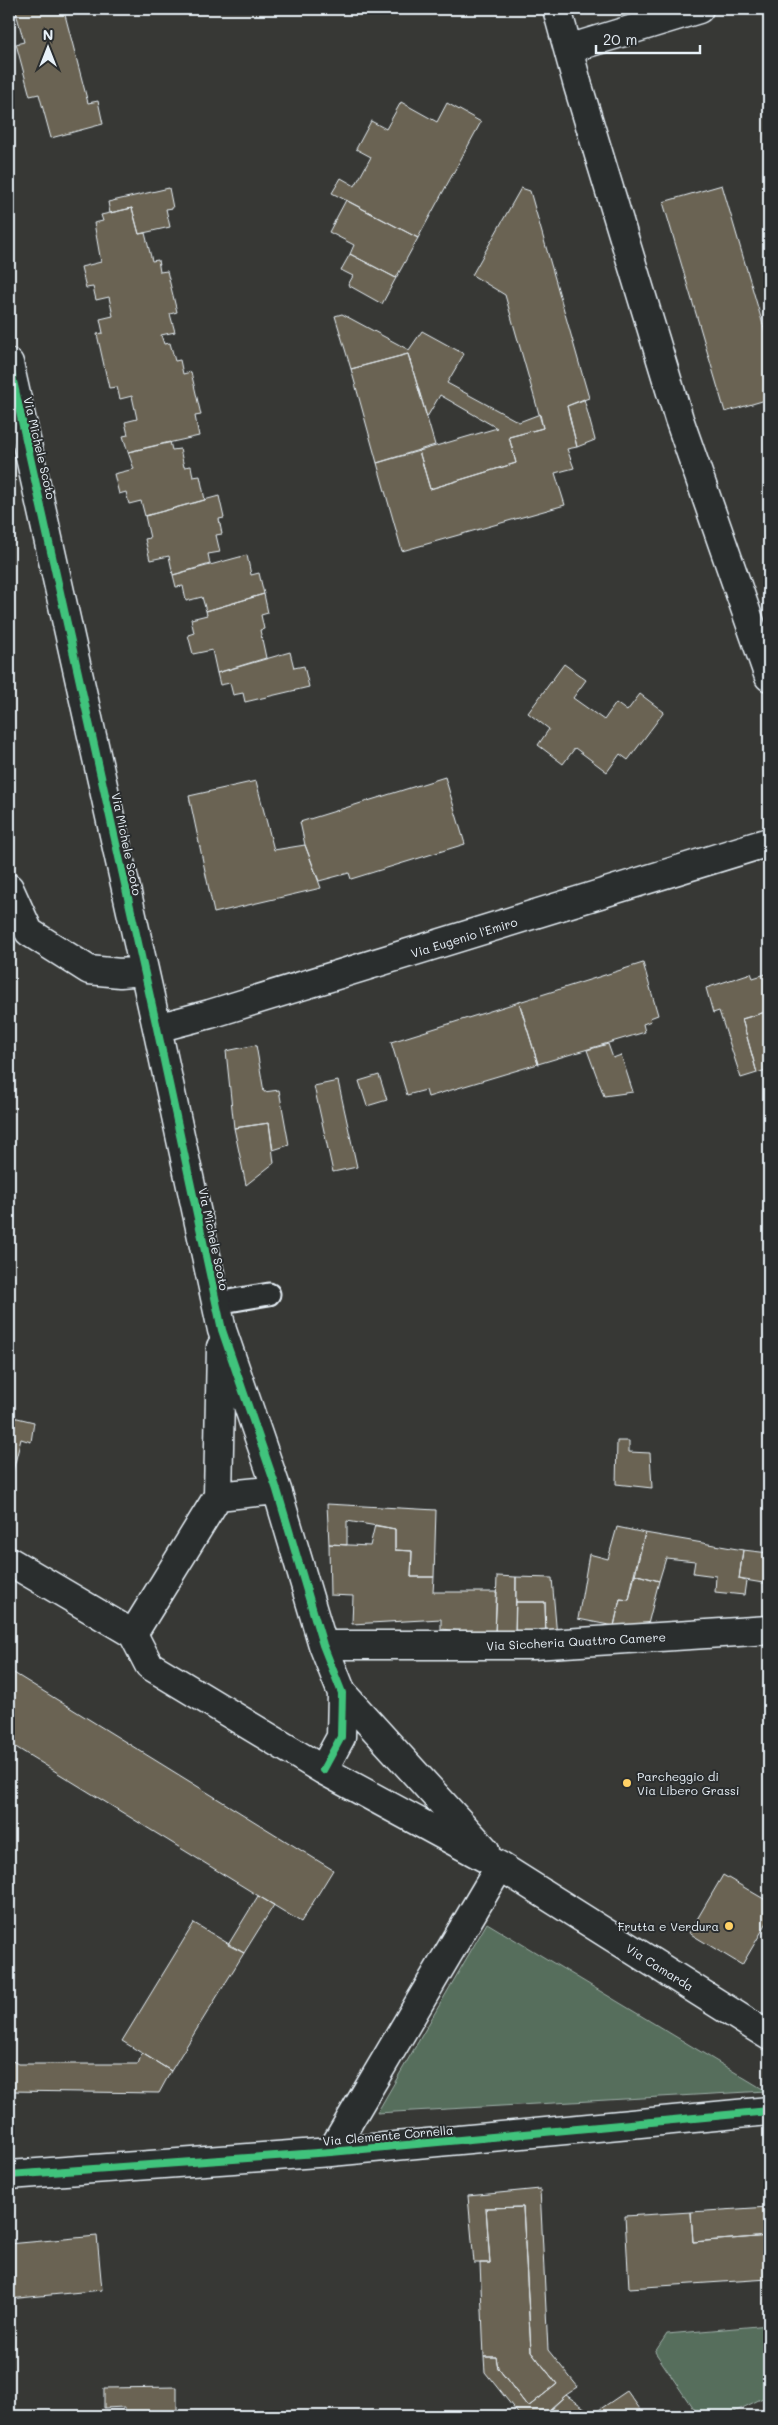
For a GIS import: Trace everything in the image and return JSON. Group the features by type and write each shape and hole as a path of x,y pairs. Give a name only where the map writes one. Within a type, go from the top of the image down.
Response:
{"street":[{"path":"557,9 679,419 769,677"},
{"path":"568,49 699,9"},
{"name":"Via Michele Scoto","path":"9,363 222,1330"},
{"name":"Via Eugenio l'Emiro","path":"157,1028 238,1006 769,842"},
{"path":"9,888 29,932 89,970 120,973 144,971"},
{"path":"222,1330 277,1490 323,1645 342,1693 500,1866"},
{"path":"133,1634 218,1496 222,1330"},
{"path":"218,1496 277,1490"},
{"path":"9,1561 133,1634 149,1665 323,1770 500,1866"},
{"name":"Via Siccheria Quattro Camere","path":"323,1645 533,1645 769,1630"},
{"path":"323,1770 341,1737 342,1693"},
{"path":"331,2152 500,1866"},
{"name":"Via Camarda","path":"500,1866 769,2036"},
{"name":"Via Clemente Cornella","path":"9,2175 331,2152 769,2111"}],"lane":[{"path":"216,1303 269,1294"}],"green space":[{"path":"487,1923 766,2091 377,2113"},
{"path":"769,2325 769,2395 726,2416 698,2416 655,2352 667,2334"}],"building":[{"path":"15,9 67,9 64,11 88,103 98,101 103,124 51,138 39,94 30,96 16,44 24,42"},
{"path":"401,102 437,122 447,103 481,122 418,238 332,193 341,178 355,186 371,157 356,149 371,121 386,129"},
{"path":"722,185 769,345 769,387 765,388 769,399 725,412 663,202"},
{"path":"169,188 173,208 166,209 170,227 139,234 132,208 110,213 108,202"},
{"path":"521,188 530,191 589,398 567,406 577,447 567,449 574,468 555,473 565,505 402,551 377,463 419,451 430,489 516,463 509,437 543,428 505,295 472,275"},
{"path":"346,200 418,238 396,278 350,254 354,245 329,232"},
{"path":"132,208 139,234 145,233 152,261 158,260 160,272 167,271 177,312 170,314 175,332 161,335 164,344 170,343 175,361 180,360 183,374 191,372 201,415 195,416 199,436 128,452 123,436 128,435 125,422 137,419 132,396 120,399 117,387 109,388 97,334 103,333 100,319 113,316 109,297 96,300 93,287 86,288 81,267 101,262 94,223 103,221 101,215"},
{"path":"350,254 396,278 382,304 348,285 353,276 341,270"},
{"path":"342,314 409,350 422,331 464,354 447,383 519,422 540,414 543,428 509,437 516,463 430,489 419,451 497,428 440,395 427,417 408,354 351,369 335,316"},
{"path":"408,354 435,445 377,463 351,369"},
{"path":"584,399 595,440 577,447 567,406"},
{"path":"170,442 172,450 180,449 184,467 191,466 193,477 200,476 205,500 145,516 141,501 129,504 126,492 119,494 114,474 134,469 128,452"},
{"path":"219,496 224,518 219,519 222,534 216,535 220,552 208,554 210,564 173,575 169,556 150,560 145,539 150,538 145,516"},
{"path":"247,555 251,575 259,573 264,594 206,611 202,597 186,601 183,586 176,587 173,575"},
{"path":"264,594 268,613 261,615 264,629 260,630 266,658 217,673 212,650 193,654 188,635 194,633 191,619 207,615 206,611"},
{"path":"290,652 294,668 304,666 309,687 245,702 243,693 233,695 230,683 220,685 217,673"},
{"path":"564,664 586,680 573,698 604,720 616,703 627,711 640,694 664,712 628,760 620,754 607,772 575,748 563,764 538,745 549,729 528,713"},
{"path":"445,777 465,844 351,879 349,873 319,881 305,845 300,822"},
{"path":"256,781 274,850 305,845 321,888 214,913 189,796"},
{"path":"643,963 658,1015 650,1018 651,1021 643,1024 645,1032 538,1064 519,1002"},
{"path":"751,973 753,978 769,973 769,1011 742,1019 757,1073 741,1078 719,1011 713,1013 706,988"},
{"path":"519,1002 538,1064 428,1097 426,1090 407,1095 391,1042"},
{"path":"769,1011 769,1069 757,1073 742,1019"},
{"path":"608,1044 613,1058 621,1055 633,1092 604,1096 587,1050"},
{"path":"256,1045 264,1092 279,1090 289,1145 273,1150 269,1123 234,1128 226,1051"},
{"path":"379,1075 387,1100 367,1106 359,1081"},
{"path":"338,1081 357,1167 333,1172 314,1086"},
{"path":"269,1123 274,1163 246,1185 234,1128"},
{"path":"9,1416 34,1422 31,1442 21,1439 13,1471 9,1470"},
{"path":"617,1441 629,1441 629,1452 650,1453 652,1488 616,1484"},
{"path":"327,1504 436,1510 434,1577 411,1577 412,1551 395,1550 395,1529 347,1521 347,1545 329,1544"},
{"path":"375,1525 395,1529 395,1550 412,1551 411,1577 434,1577 433,1592 497,1592 495,1634 441,1629 441,1619 352,1624 353,1596 330,1595 329,1544 370,1546"},
{"path":"617,1527 645,1533 629,1600 620,1599 614,1626 578,1619 589,1554 608,1559"},
{"path":"645,1533 743,1550 739,1579 746,1581 744,1595 715,1592 716,1576 693,1573 695,1561 666,1558 659,1581 634,1574"},
{"path":"743,1550 769,1553 769,1584 739,1579"},
{"path":"634,1574 659,1581 646,1632 614,1626 620,1599 629,1600"},
{"path":"497,1576 516,1577 515,1636 495,1634"},
{"path":"516,1577 552,1578 557,1637 546,1637 545,1602 516,1602"},
{"path":"516,1602 545,1602 546,1637 515,1636"},
{"path":"9,1670 333,1870 301,1922 9,1743"},
{"name":"Frutta e Verdura","path":"723,1875 769,1902 769,1919 742,1965 689,1933"},
{"path":"258,1896 274,1905 244,1953 228,1945"},
{"path":"194,1923 244,1953 171,2071 122,2041"},
{"path":"142,2053 171,2071 159,2093 9,2091 9,2059 18,2064 138,2064"},
{"path":"540,2189 548,2350 578,2387 542,2416 520,2416 485,2372 484,2357 496,2357 498,2368 528,2407 557,2384 531,2351 523,2207 486,2208 490,2263 474,2263 468,2196"},
{"path":"523,2207 531,2351 557,2384 528,2407 498,2368 496,2357 484,2357 480,2263 490,2263 486,2208"},
{"path":"769,2207 769,2236 693,2242 691,2212"},
{"path":"691,2212 693,2242 769,2236 769,2279 629,2288 625,2216"},
{"path":"97,2236 102,2290 9,2299 9,2244"},
{"path":"177,2387 177,2416 125,2416 125,2407 104,2408 104,2388"},
{"path":"627,2391 645,2416 560,2416 550,2410 566,2395 593,2414"}],"cycle path":[{"path":"9,363 222,1330 277,1490 323,1645 342,1693 341,1737 323,1770"},
{"path":"9,2175 331,2152 769,2111"}],"place":[{"name":"Parcheggio di Via Libero Grassi","path":"627,1783"},
{"name":"Frutta e Verdura","path":"729,1926"}]}
